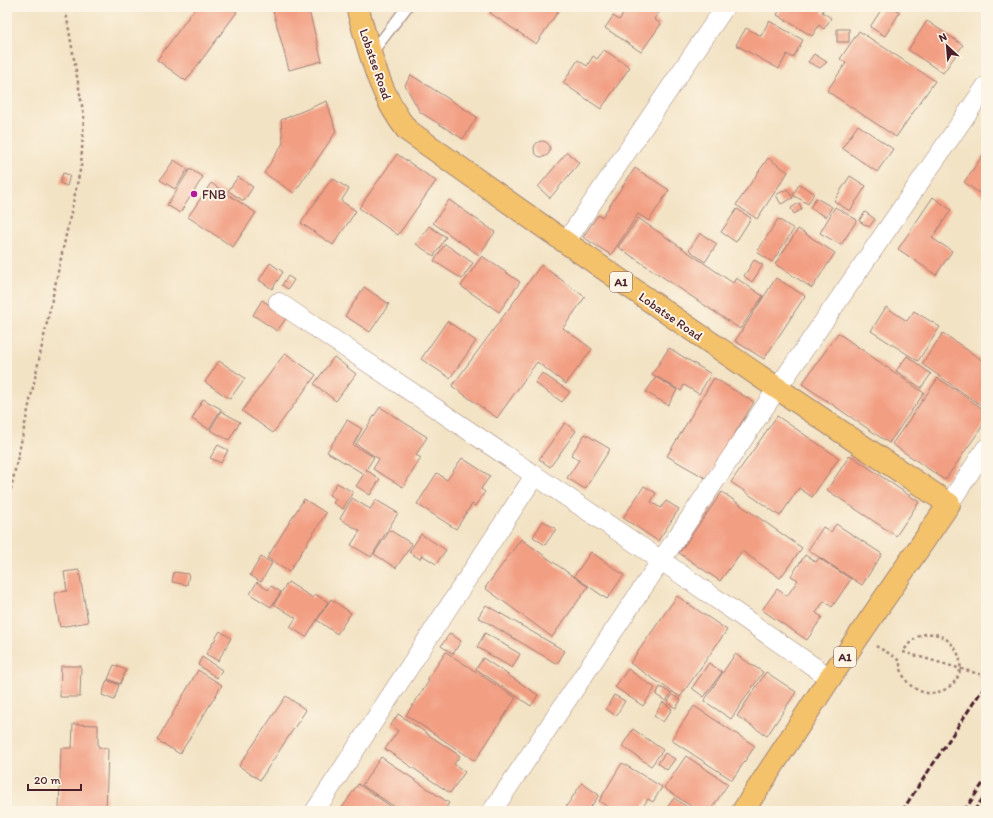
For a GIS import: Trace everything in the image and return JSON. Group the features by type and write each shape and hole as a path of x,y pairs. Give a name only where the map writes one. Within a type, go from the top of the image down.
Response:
{"highway":[{"name":"Lobatse Road","path":"357,7 384,95 394,113 407,130 565,243 777,389 949,504"},
{"name":"A1","path":"743,811 830,678 949,504"}],"street":[{"path":"565,243 725,7"},
{"path":"492,811 777,389 986,86"},
{"path":"278,302 536,475 830,678"},
{"path":"949,504 986,448"},
{"path":"316,811 536,475"}],"lane":[{"path":"371,54 407,7"}],"path":[{"path":"7,507 81,166 84,117 66,7"},
{"path":"860,635 899,661 906,681 913,688 922,692 932,694 942,691 950,686 960,671 957,650 952,642 944,636 924,634 915,638 908,644 903,652 986,676"}],"building":[{"path":"196,7 230,7 237,12 186,81 157,60"},
{"path":"272,7 308,7 322,61 289,70"},
{"path":"494,7 561,7 536,44 490,13"},
{"path":"628,7 651,7 659,12 654,19 661,24 641,52 605,28 613,16 619,20"},
{"path":"781,7 825,7 822,12 831,18 824,29 819,25 812,36 777,15"},
{"path":"883,7 891,7 900,12 885,36 870,27"},
{"path":"769,21 803,40 793,58 787,54 779,69 736,45 746,28 761,36"},
{"path":"927,21 963,45 943,73 908,50"},
{"path":"837,29 849,29 849,42 837,42"},
{"path":"859,31 935,81 896,137 827,91 846,63 840,59"},
{"path":"604,50 630,67 601,109 563,83 578,60 587,66 593,56 597,59"},
{"path":"814,54 827,62 820,68 808,62"},
{"path":"411,75 477,117 463,139 420,112 405,85"},
{"path":"327,101 336,132 294,193 264,173 283,143 281,120"},
{"path":"858,125 893,149 877,172 842,148"},
{"path":"539,141 545,141 550,146 548,155 545,157 539,157 534,152 534,146"},
{"path":"986,151 986,198 964,182"},
{"path":"567,152 579,163 550,198 538,187"},
{"path":"397,154 436,181 398,235 359,208"},
{"path":"768,158 788,172 757,219 736,205"},
{"path":"174,160 188,169 175,189 160,180"},
{"path":"635,168 669,190 649,221 638,214 611,255 583,237 598,215 602,217"},
{"path":"190,169 203,177 180,213 167,205"},
{"path":"63,173 70,175 67,186 60,183"},
{"path":"850,176 866,186 850,211 834,201"},
{"path":"238,177 253,187 244,201 228,191"},
{"path":"332,178 349,189 341,201 356,211 333,245 301,223"},
{"path":"211,183 256,213 233,247 188,217"},
{"path":"799,184 814,193 808,204 793,195"},
{"path":"787,189 793,198 781,204 776,195"},
{"path":"933,197 951,210 932,238 952,251 936,275 898,249"},
{"path":"816,198 832,207 826,217 810,208"},
{"path":"449,200 495,232 479,255 433,223"},
{"path":"799,203 802,209 794,214 791,208"},
{"path":"835,207 857,220 841,245 820,233"},
{"path":"737,209 751,218 736,242 721,232"},
{"path":"865,212 875,219 869,227 859,221"},
{"path":"638,218 733,283 736,278 763,296 740,329 618,247"},
{"path":"778,219 794,229 772,262 757,252"},
{"path":"429,226 446,237 434,256 416,244"},
{"path":"798,229 835,253 812,288 775,264"},
{"path":"700,233 717,244 705,262 689,250"},
{"path":"445,244 473,263 462,279 434,261"},
{"path":"482,256 520,282 499,312 461,286"},
{"path":"754,260 763,265 752,282 744,276"},
{"path":"270,263 283,272 272,289 259,280"},
{"path":"541,265 585,297 563,328 592,349 566,384 537,362 497,418 452,386"},
{"path":"288,276 294,280 288,289 282,285"},
{"path":"776,278 805,296 764,359 735,341"},
{"path":"364,287 389,304 370,332 345,316"},
{"path":"262,300 287,317 277,331 253,315"},
{"path":"886,307 907,321 914,311 940,327 918,361 871,331"},
{"path":"447,321 476,341 450,378 421,359"},
{"path":"838,333 924,393 889,443 802,384"},
{"path":"943,333 986,363 986,400 982,406 922,364"},
{"path":"669,348 711,374 699,394 684,385 681,391 652,374"},
{"path":"285,353 316,375 273,433 242,411"},
{"path":"907,356 931,374 921,388 896,371"},
{"path":"334,357 356,374 336,401 314,384"},
{"path":"219,361 245,378 230,399 205,382"},
{"path":"542,373 570,392 562,402 535,383"},
{"path":"656,377 677,390 668,405 646,392"},
{"path":"714,378 754,402 707,479 667,456"},
{"path":"938,378 986,411 986,421 945,480 892,444"},
{"path":"203,399 221,409 209,429 192,419"},
{"path":"380,407 427,437 416,455 421,458 403,487 373,469 379,459 356,444"},
{"path":"221,411 240,422 229,440 210,430"},
{"path":"777,416 839,458 812,497 799,488 780,516 731,482"},
{"path":"347,420 362,429 353,445 374,457 366,470 380,479 370,495 356,486 364,474 327,452"},
{"path":"565,423 576,431 550,467 539,459"},
{"path":"585,434 610,449 585,489 567,478 579,460 571,455"},
{"path":"218,445 228,450 221,463 210,458"},
{"path":"850,455 919,502 896,536 827,490"},
{"path":"462,458 490,476 481,489 485,492 475,506 472,504 456,529 417,504 437,473 447,480"},
{"path":"337,483 353,492 343,509 333,503 336,499 329,495"},
{"path":"644,486 656,493 651,502 661,508 666,501 679,509 658,541 623,518"},
{"path":"722,492 802,548 780,578 742,551 720,581 679,553"},
{"path":"352,498 370,509 376,500 398,513 371,557 351,545 360,531 340,519"},
{"path":"304,499 326,513 289,572 267,558"},
{"path":"543,521 556,529 545,545 533,537"},
{"path":"836,524 882,554 862,585 808,550 823,527 831,532"},
{"path":"390,530 412,544 396,568 374,554"},
{"path":"421,534 446,550 436,564 422,555 420,559 409,552"},
{"path":"521,539 588,587 552,637 485,588"},
{"path":"591,552 624,575 607,599 574,576"},
{"path":"805,555 816,562 819,558 851,579 832,607 824,601 816,613 822,617 807,640 762,610 777,589 787,596 798,580 791,576"},
{"path":"261,557 272,563 261,582 250,575"},
{"path":"79,570 88,622 60,627 54,593 67,591 64,572"},
{"path":"174,572 189,574 187,585 172,582"},
{"path":"257,582 268,590 271,586 281,592 271,607 250,594"},
{"path":"288,582 313,598 315,594 328,602 306,637 290,627 296,618 274,604"},
{"path":"677,596 727,630 680,697 630,663"},
{"path":"331,599 351,613 337,634 317,620"},
{"path":"486,605 565,651 557,664 478,617"},
{"path":"220,631 231,638 218,661 206,654"},
{"path":"450,633 461,641 453,654 441,646"},
{"path":"485,633 520,654 512,668 477,647"},
{"path":"446,652 516,698 475,761 406,715"},
{"path":"735,654 763,672 731,719 704,701"},
{"path":"202,657 222,670 217,678 198,665"},
{"path":"483,658 538,695 531,706 476,669"},
{"path":"709,663 722,672 704,697 692,688"},
{"path":"114,665 126,670 120,684 108,679"},
{"path":"61,666 81,666 80,697 60,697"},
{"path":"628,669 655,688 643,706 615,687"},
{"path":"198,670 222,685 180,754 157,740"},
{"path":"766,672 796,692 767,736 737,716"},
{"path":"107,680 119,685 114,700 102,695"},
{"path":"660,687 671,693 666,701 656,695"},
{"path":"614,695 625,701 616,716 606,709"},
{"path":"672,695 681,700 676,708 667,703"},
{"path":"286,696 306,710 260,780 239,766"},
{"path":"663,702 672,709 663,722 654,716"},
{"path":"694,706 755,746 732,780 671,740"},
{"path":"398,714 460,756 454,764 465,772 450,793 385,749 398,731 391,725"},
{"path":"73,724 98,725 98,747 108,748 106,811 59,811 61,748 72,748"},
{"path":"633,729 663,750 651,766 622,746"},
{"path":"665,753 675,759 667,770 658,763"},
{"path":"686,756 728,784 710,811 698,811 664,788"},
{"path":"381,757 449,803 444,811 401,811 362,785"},
{"path":"622,763 662,787 653,802 648,799 640,811 615,811 599,801"},
{"path":"582,783 599,795 588,811 563,811"},
{"path":"358,784 398,811 340,811"},
{"path":"674,798 693,811 665,811"}],"railway":[{"path":"902,811 986,684"},
{"path":"964,811 986,779"},
{"path":"974,811 986,794"}],"place":[{"name":"FNB","path":"194,194"}]}
